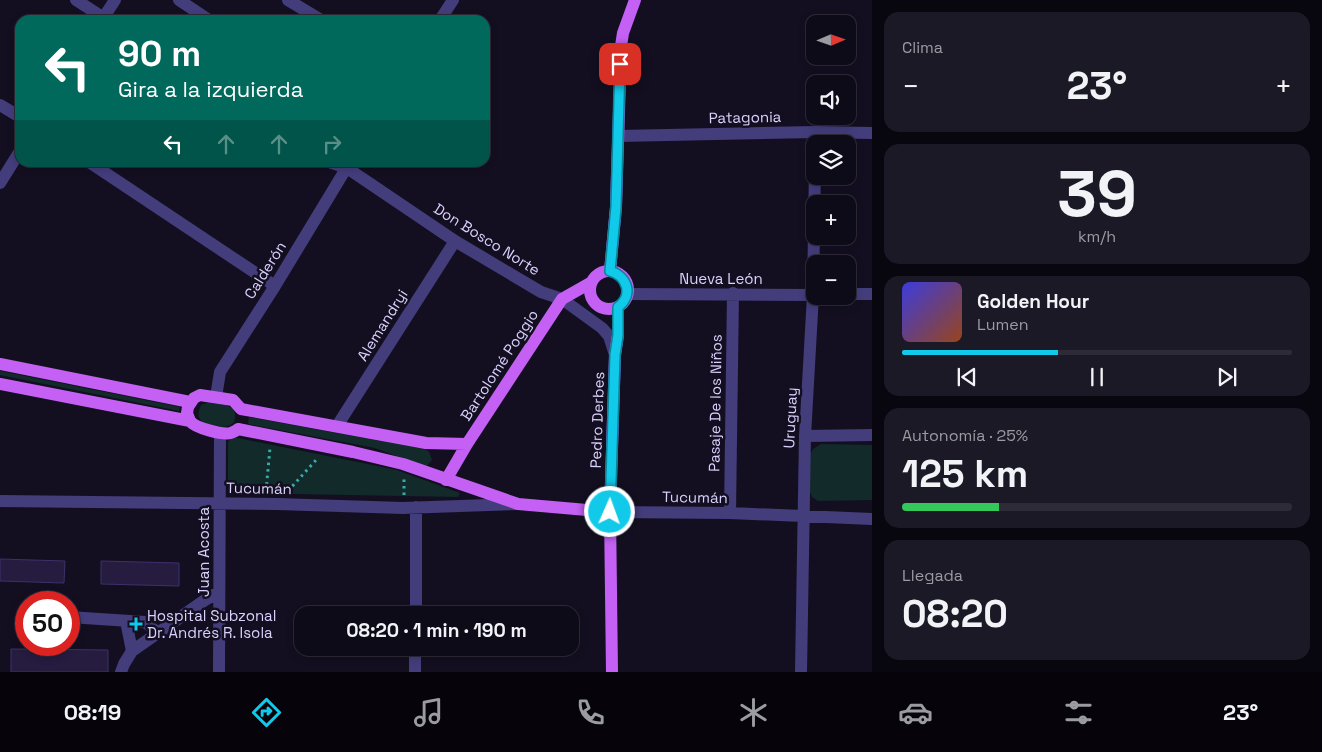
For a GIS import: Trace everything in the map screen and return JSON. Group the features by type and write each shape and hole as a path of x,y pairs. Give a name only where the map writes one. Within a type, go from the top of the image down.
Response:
{"main road":[{"path":"610,271 616,207 621,46 623,32 635,0"},
{"path":"610,271 623,278 627,285 627,294 618,307 610,309 602,308 596,304 591,297 590,289 592,282 602,273 610,271"},
{"name":"Bartolomé Poggio","path":"446,480 467,444 562,299 592,282"},
{"name":"Pedro Derbes","path":"612,672 610,512 618,307"},
{"path":"0,364 190,402"},
{"path":"0,384 190,421"},
{"path":"242,409 243,418 238,429 228,434 197,427 190,421 187,413 190,402 200,395 233,400 242,409 426,443 467,444"},
{"name":"Tucumán","path":"238,429 405,465 518,504 610,512"}],"street":[{"path":"76,0 98,15"},
{"path":"106,15 115,0"},
{"path":"179,0 202,15"},
{"path":"288,0 313,15"},
{"path":"443,15 453,0"},
{"path":"0,105 15,115"},
{"name":"Patagonia","path":"849,135 872,133"},
{"name":"Patagonia","path":"618,136 806,138"},
{"path":"0,183 15,159"},
{"path":"96,167 275,286"},
{"name":"Calderón","path":"216,397 220,372 348,167"},
{"name":"Don Bosco Norte","path":"352,167 455,241 541,292 562,299 602,328 609,336 615,355"},
{"name":"Uruguay","path":"814,255 815,185"},
{"name":"Alemandryi","path":"337,426 455,241"},
{"name":"Pasaje De los Niños","path":"730,513 733,293"},
{"name":"Nueva León","path":"627,294 806,295"},
{"path":"856,294 872,294"},
{"name":"Uruguay","path":"801,672 805,436 813,305"},
{"name":"Juan Acosta","path":"219,672 220,433"},
{"path":"805,436 872,436"},
{"name":"Tucumán","path":"0,501 271,504 403,508 518,504"},
{"path":"416,507 416,606"},
{"name":"Tucumán","path":"610,512 730,513 872,519"},
{"path":"122,672 124,664 132,651 204,600 219,592"},
{"path":"80,618 145,622 158,633"},
{"path":"126,621 132,651"},
{"path":"415,672 416,656"}],"path":[{"path":"270,436 271,504"},
{"path":"271,504 328,447"},
{"path":"403,508 405,465"}],"green space":[{"path":"0,371 180,407 179,411 0,375"},
{"path":"209,402 226,405 234,409 234,422 231,425 220,427 203,423 199,417 199,410 201,405"},
{"path":"249,417 425,449 429,452 432,460 427,466 423,466 375,448 248,424"},
{"path":"233,437 397,470 460,493 458,497 242,493 228,481 228,442"},
{"path":"821,444 872,445 872,500 818,501 812,497 809,489 810,455 813,449"}],"building":[{"path":"0,559 65,561 64,583 0,581"},
{"path":"101,561 179,563 179,586 101,584"},
{"path":"11,649 15,649 15,656 80,656 80,650 108,650 108,672 11,672"}],"place":[{"name":"Hospital Subzonal Dr. Andrés R. Isola","path":"136,624"}],"route":[{"path":"610,512 618,307 627,294 627,285 623,278 610,271 616,207 620,64"}]}
